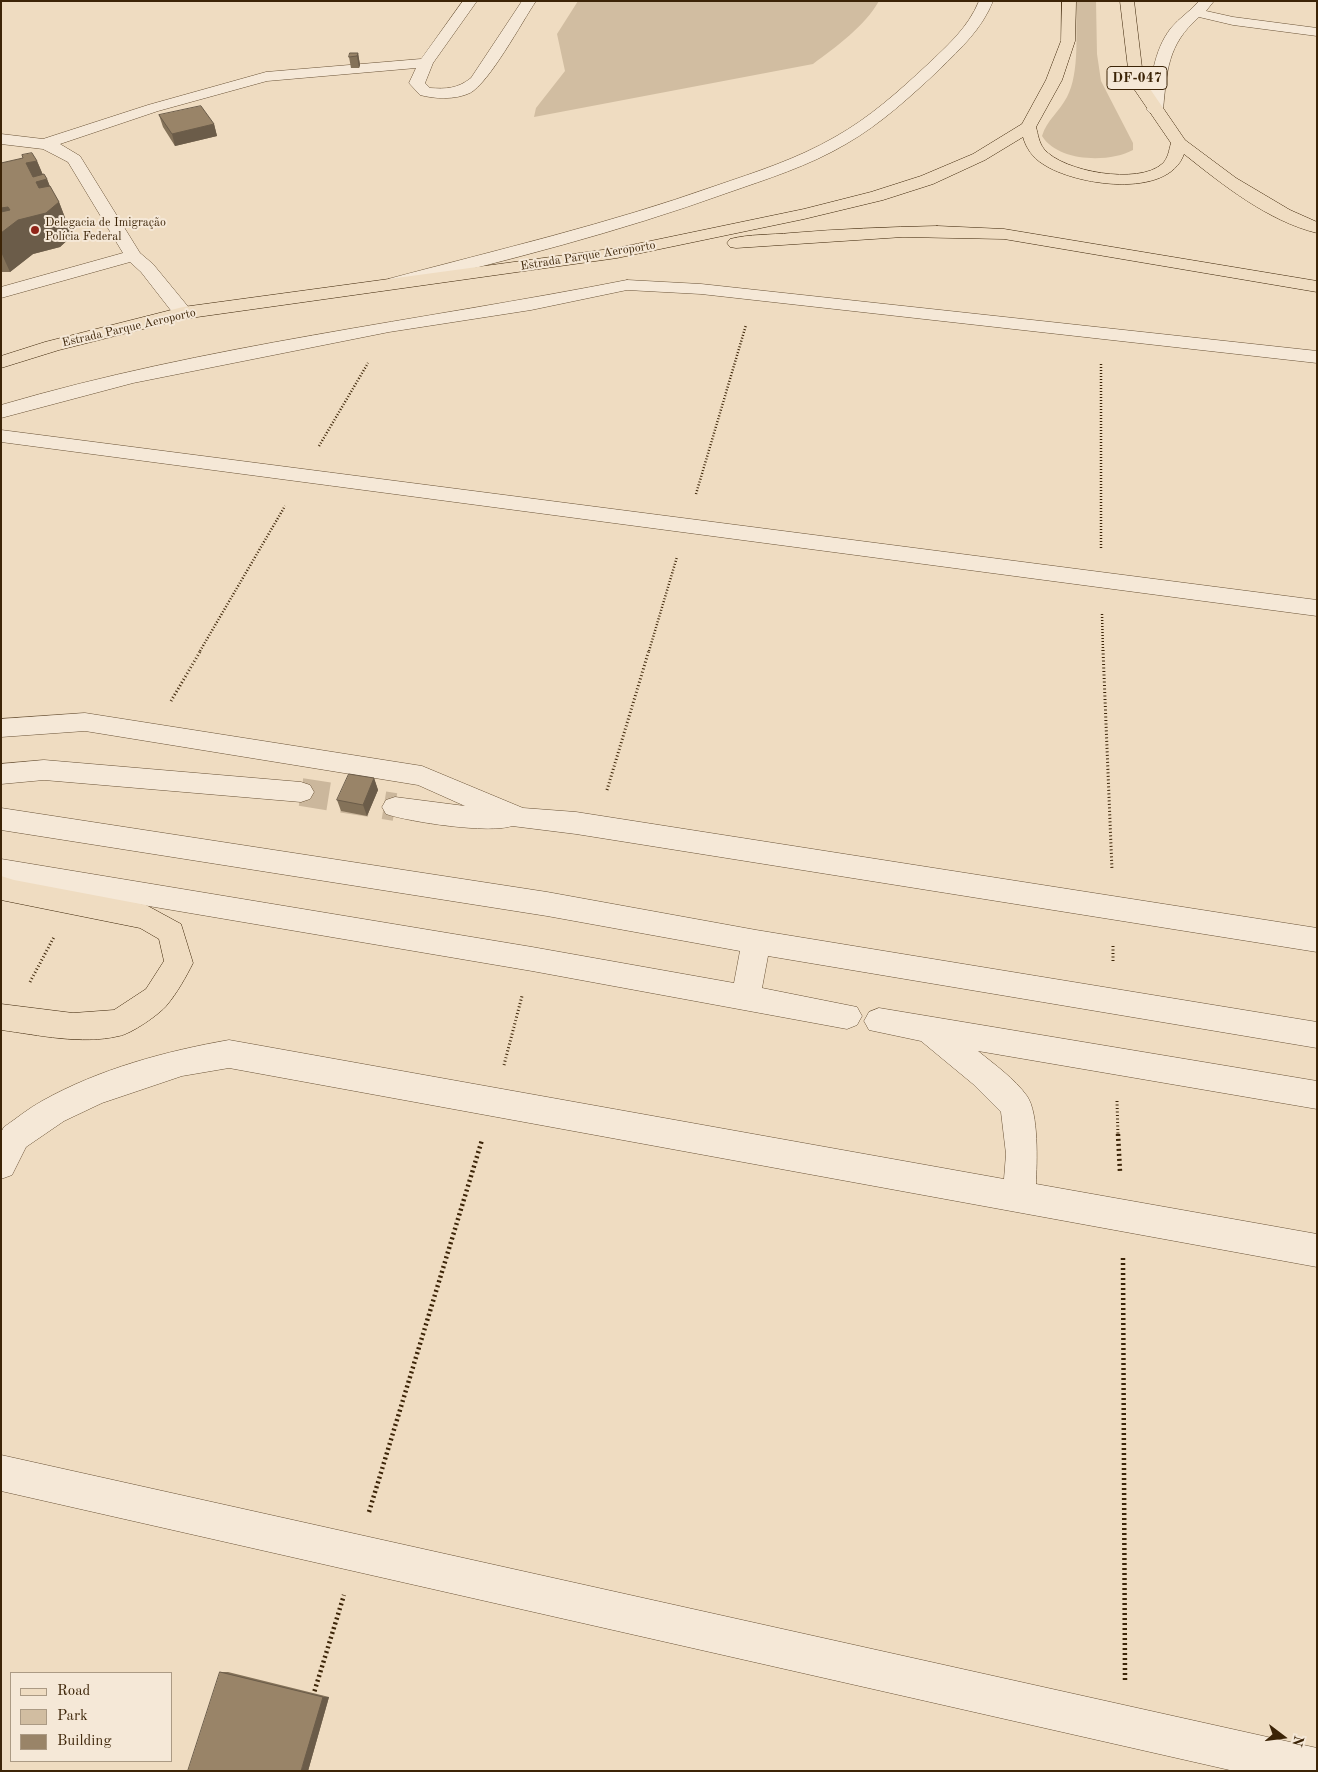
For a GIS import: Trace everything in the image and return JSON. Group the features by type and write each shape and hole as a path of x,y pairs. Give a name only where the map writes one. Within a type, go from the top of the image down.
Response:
{"main road":[{"name":"Estrada Parque Aeroporto","path":"1,362 52,346 183,313 617,253 804,214 877,196 927,180 979,157 1028,127 1054,80 1068,41 1069,1"},
{"name":"DF-047","path":"1127,1 1135,68 1140,86 1179,143 1230,182 1284,214 1317,228"},
{"path":"1028,127 1038,153 1053,165 1079,175 1105,178 1141,178 1157,175 1171,164 1179,143"},
{"path":"617,253 864,232 955,230 1033,237 1317,287"},
{"path":"1,374 52,346"},
{"path":"1,887 8,891 146,917 171,932 179,963 156,998 119,1022 73,1026 6,1018"}],"street":[{"path":"470,1 426,64 417,83 425,92 449,94 467,90 476,82 530,1"},
{"path":"383,286 678,206 775,170 840,142 892,104 960,41 981,3"},
{"path":"1155,110 1160,75 1169,44 1176,31 1203,7 1233,21 1317,32"},
{"path":"44,144 153,108 266,77 426,64"},
{"path":"1,139 44,144 62,149 74,159 132,256 147,268 183,313"},
{"path":"1,292 132,256"},
{"path":"1,412 133,377 389,326 531,304 627,285 710,290 1317,357"},
{"path":"1,436 1317,608"},
{"path":"1,728 85,722 422,776 520,818"},
{"path":"1,774 44,770 301,792"},
{"path":"394,807 471,817 520,818 576,824 1317,940"},
{"path":"1,819 538,903 756,942 1317,1036"},
{"path":"1,870 588,969 744,999 847,1016"},
{"path":"744,999 756,942"},
{"path":"879,1021 1317,1096"},
{"path":"928,1029 984,1074 1016,1106 1022,1154 1019,1198"},
{"path":"1,1164 16,1137 53,1111 95,1091 182,1062 229,1054 1317,1251"},
{"path":"1,1473 1317,1769"}],"path":[{"path":"168,735 167,708 389,326"},
{"path":"6,1018 72,902"},
{"path":"311,1705 322,1668"}],"green space":[{"path":"578,1 879,1 858,28 813,64 534,117 536,108 565,71 557,34"},
{"path":"1076,1 1096,1 1097,54 1101,81 1133,143 1133,150 1123,154 1098,158 1071,155 1050,145 1042,136 1047,125 1067,97 1074,76 1076,63"}],"building":[{"path":"350,53 358,53 357,56 349,57"},
{"path":"201,106 214,124 172,134 159,115"},
{"path":"32,153 37,161 26,163 33,177 44,174 47,179 36,182 39,188 50,186 59,202 46,213 18,220 1,233 1,212 10,210 8,207 1,208 1,163 23,158 22,155"},
{"path":"349,774 374,778 363,805 337,800"},
{"path":"220,1672 323,1697 301,1771 188,1771"}],"tunnel":[{"path":"301,792 395,807"}],"place":[{"name":"Delegacia de Imigração Polícia Federal","path":"35,230"}]}
